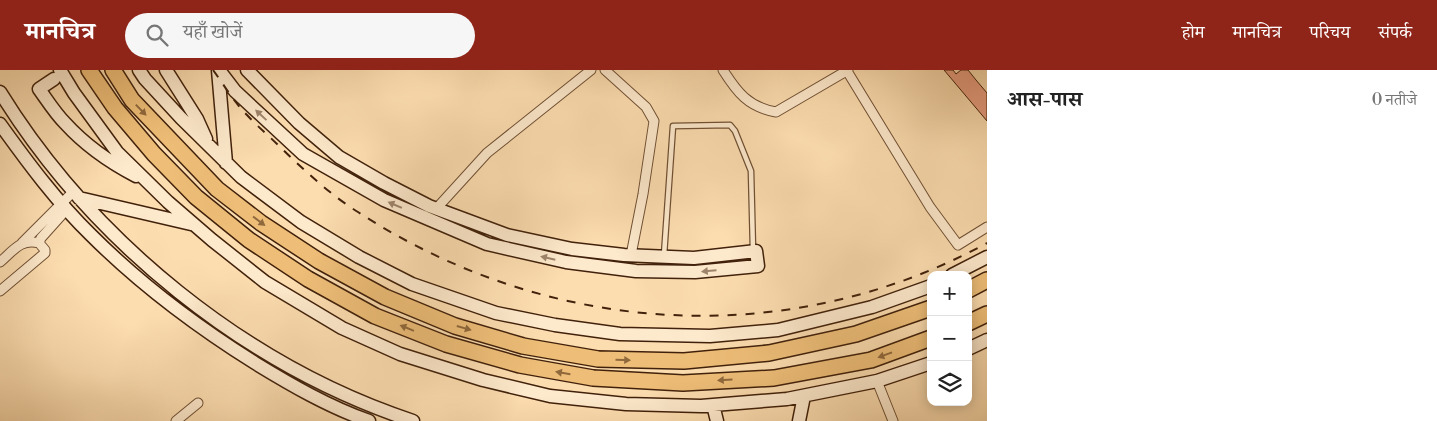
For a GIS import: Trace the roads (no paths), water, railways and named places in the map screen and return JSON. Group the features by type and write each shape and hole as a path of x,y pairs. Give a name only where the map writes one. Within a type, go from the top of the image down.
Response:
{"highway":[{"path":"89,70 115,108 154,154 196,197 249,240 308,279 375,316 446,344 520,365 593,378 683,383 774,378 871,360 927,339"},
{"path":"113,70 132,100 217,189 262,223 319,262 386,297 455,326 524,346 598,359 684,361 769,353 856,334 927,309"},
{"path":"972,288 987,280"},
{"path":"972,321 987,314"}],"street":[{"path":"139,70 151,86 241,178 301,222 359,257 412,284 496,313 554,325 620,334 701,336 778,330 872,307 927,287"},
{"path":"166,70 197,119 210,146"},
{"path":"218,70 226,163"},
{"path":"218,70 234,90 303,154 384,200 487,244 566,262 636,271 695,272 758,266 756,251 694,258 631,256 572,249 506,235 436,209 384,183 339,157 299,122 247,70"},
{"path":"436,209 487,154 591,70"},
{"path":"605,70 646,107 654,121 631,256"},
{"path":"723,70 737,91 749,101 764,110 776,112 847,70 930,207 958,245 987,227"},
{"path":"146,182 98,154 64,122 39,89 57,75 74,93 117,152 146,182 265,282 342,328 400,354 483,380 550,396 626,404 713,405 804,396 877,381 927,365"},
{"path":"0,92 20,125 76,195 107,229 157,274 223,325 283,364 376,409 413,421"},
{"path":"0,124 44,183 91,236 162,299 229,347 284,381 360,420"},
{"path":"76,195 194,224"},
{"path":"0,262 76,195"},
{"path":"39,243 65,206"},
{"path":"0,291 45,253 45,250 39,243 33,241 22,242"},
{"path":"960,271 987,257"},
{"path":"972,347 987,340"},
{"path":"877,381 893,421"},
{"path":"328,403 335,389"},
{"path":"799,421 804,396"},
{"path":"176,421 198,403"},
{"path":"713,405 717,421"}],"lane":[{"path":"664,257 673,126 683,124 730,125 735,131 751,171 753,252"}],"railway":[{"path":"213,70 238,105 255,123 316,181 358,212 431,253 508,284 588,305 669,315 750,314 831,302 910,278 987,243"}]}
